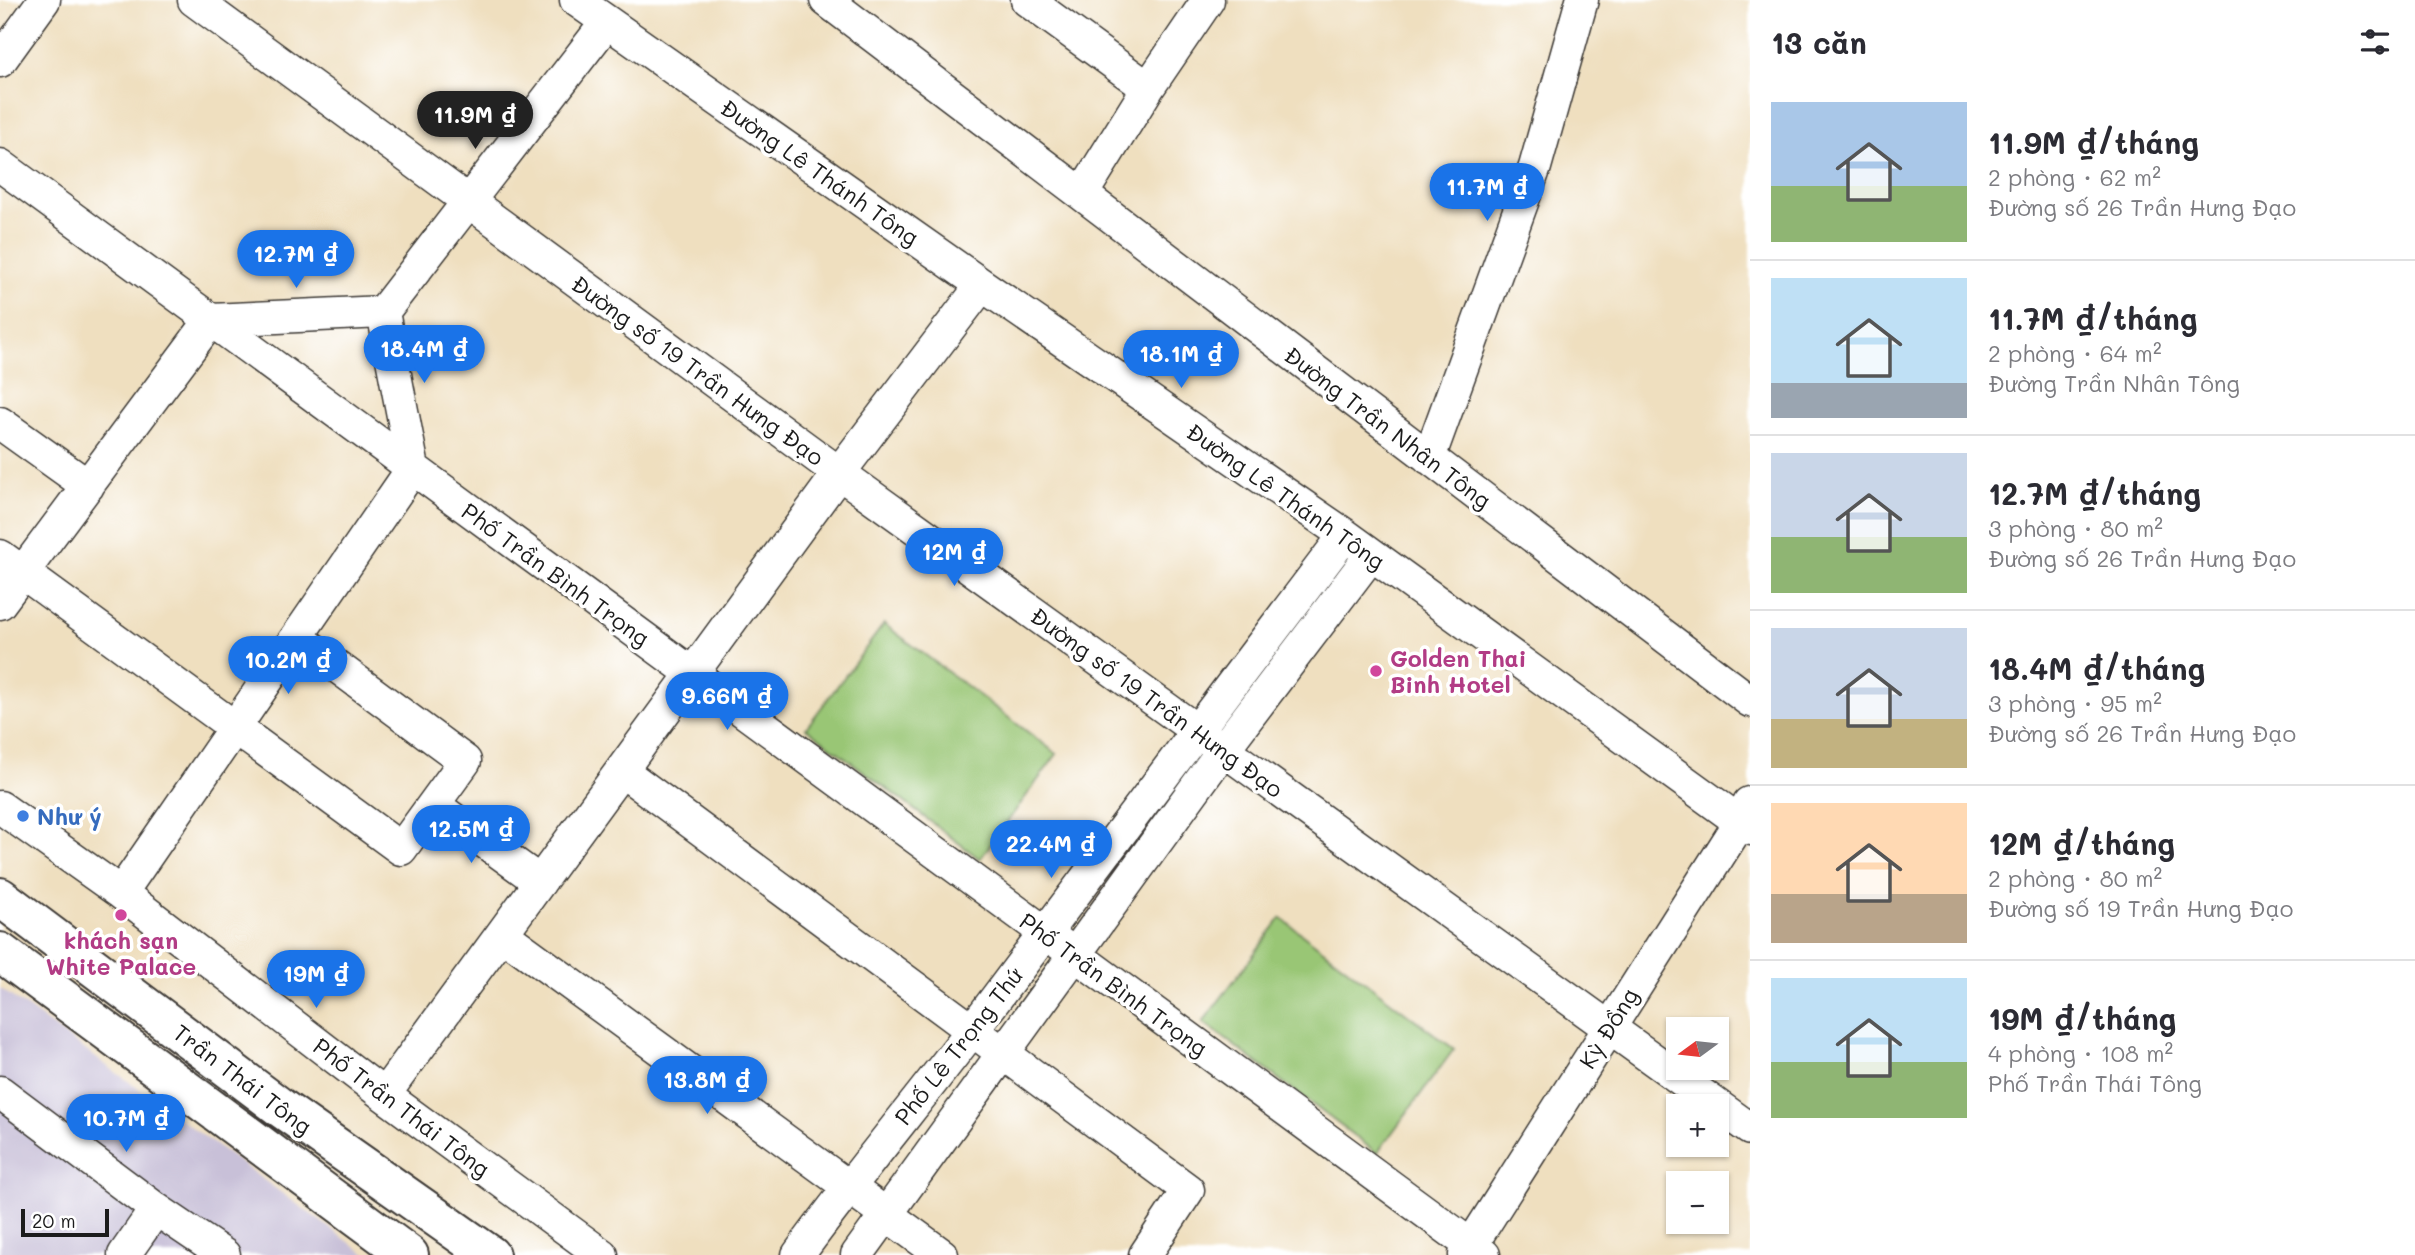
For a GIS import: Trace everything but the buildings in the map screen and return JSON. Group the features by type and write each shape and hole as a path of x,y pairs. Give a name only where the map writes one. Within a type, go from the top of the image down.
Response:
{"main road":[{"name":"Trần Thái Tông","path":"0,897 281,1108 490,1255"},
{"name":"Trần Thái Tông","path":"0,952 409,1255"}],"street":[{"path":"0,61 44,0"},
{"name":"Đường số 19 Trần Hưng Đạo","path":"194,0 839,473 1750,1129"},
{"name":"Đường Lê Thánh Tông","path":"576,0 1747,817"},
{"name":"Đường Trần Nhân Tông","path":"826,0 1750,701"},
{"path":"1027,0 1148,88"},
{"path":"1082,194 1148,88 1208,0"},
{"path":"1429,458 1535,167 1582,0"},
{"path":"121,894 412,468 383,312 607,22"},
{"name":"Phố Trần Bình Trọng","path":"0,165 1473,1252"},
{"path":"384,1095 839,473 982,285"},
{"path":"0,603 11,565 88,486 211,320 383,312"},
{"path":"0,423 88,486"},
{"name":"Phố Lê Trọng Thứ","path":"798,1255 972,1030 1345,535"},
{"name":"Phố Lê Trọng Thứ","path":"857,1255 1223,750 1371,555"},
{"path":"11,565 401,849 465,761 297,637"},
{"path":"622,771 1188,1190 1144,1255"},
{"path":"434,805 540,882"},
{"name":"Phố Trần Thái Tông","path":"0,807 121,894 384,1095 602,1255"},
{"name":"Kỳ Đồng","path":"1473,1252 1608,1027 1747,817"},
{"path":"502,933 942,1255"},
{"path":"0,1092 156,1209 224,1255"},
{"path":"124,1255 156,1209"}],"shaded area":[{"path":"0,988 367,1255 0,1255"}],"green space":[{"path":"884,624 1057,754 980,859 806,728"},
{"path":"1281,918 1454,1049 1377,1153 1203,1022"}],"place":[{"name":"Golden Thai Binh Hotel","path":"1376,671"},
{"name":"Như ý","path":"23,816"},
{"name":"khách sạn White Palace","path":"121,915"}]}
